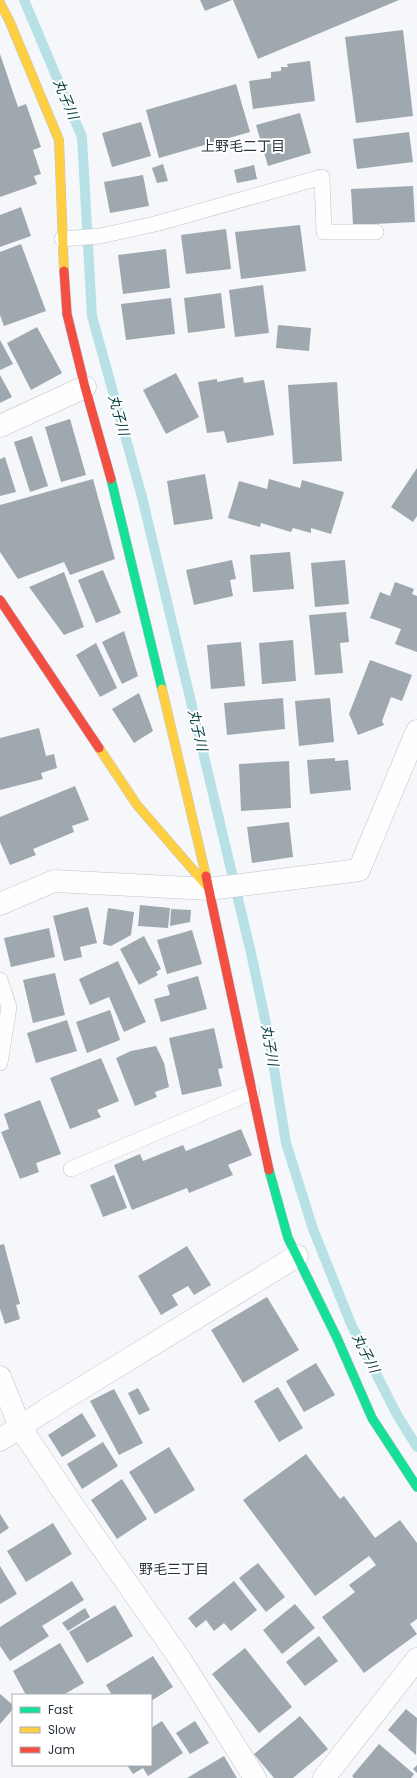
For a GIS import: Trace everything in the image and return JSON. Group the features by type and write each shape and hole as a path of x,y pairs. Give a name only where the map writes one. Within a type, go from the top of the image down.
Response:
{"street":[{"path":"0,3 9,20 59,140 67,239 67,314 85,387 116,495 209,889 265,1157 288,1238 337,1338 372,1418 417,1487"},
{"path":"0,426 85,387"},
{"path":"0,600 137,806 209,889"},
{"path":"0,904 54,881 209,889 359,870 417,731"},
{"path":"0,1440 297,1256"},
{"path":"0,1377 20,1427 180,1659 255,1778"},
{"path":"324,1778 417,1659"}],"lane":[{"path":"67,239 100,236 155,224 322,177 324,232 376,232"},
{"path":"0,980 9,1007 0,1063"},
{"path":"71,1169 252,1092"}],"building":[{"path":"200,0 232,0 205,11"},
{"path":"233,0 399,0 258,59"},
{"path":"403,30 413,116 356,123 345,37"},
{"path":"0,54 18,107 26,104 41,147 33,150 41,174 34,176 37,184 0,197"},
{"path":"310,61 315,101 253,109 249,81 271,78 271,72 281,71 281,67 288,67 287,64"},
{"path":"236,84 250,132 159,158 146,110"},
{"path":"300,113 311,153 268,166 256,125"},
{"path":"141,122 151,156 112,167 102,133"},
{"path":"409,132 413,162 357,169 353,139"},
{"path":"163,164 168,181 157,183 152,168"},
{"path":"254,165 257,179 237,183 234,170"},
{"path":"143,175 149,206 110,213 104,182"},
{"path":"413,186 415,222 353,225 351,189"},
{"path":"21,207 31,236 0,247 0,215"},
{"path":"300,225 306,271 241,279 235,232"},
{"path":"226,229 231,269 186,274 181,235"},
{"path":"21,244 46,311 4,326 0,315 0,252"},
{"path":"166,249 170,288 123,294 118,255"},
{"path":"263,285 269,333 235,337 229,290"},
{"path":"221,293 225,328 188,333 184,298"},
{"path":"171,298 175,334 126,340 121,304"},
{"path":"278,325 311,328 309,351 276,348"},
{"path":"37,327 62,373 31,390 7,343"},
{"path":"0,340 13,364 0,370"},
{"path":"176,373 199,417 166,434 143,390"},
{"path":"0,375 12,397 0,403"},
{"path":"243,377 244,383 264,380 274,435 227,443 224,431 207,433 198,382 217,379 217,382"},
{"path":"337,382 342,461 293,464 288,385"},
{"path":"70,419 86,475 61,482 45,427"},
{"path":"32,436 48,486 30,492 14,442"},
{"path":"5,457 16,492 0,496 0,459"},
{"path":"417,468 417,516 413,522 391,507"},
{"path":"205,474 213,519 174,525 167,481"},
{"path":"93,479 115,559 70,575 64,562 18,579 0,552 0,505"},
{"path":"269,479 300,488 302,480 344,492 331,534 311,528 311,533 293,528 291,532 261,523 260,527 228,518 239,481 267,489"},
{"path":"290,552 294,589 253,592 250,555"},
{"path":"232,560 236,579 230,580 233,596 194,605 186,570"},
{"path":"345,560 349,604 315,607 311,563"},
{"path":"103,570 121,613 96,623 78,580"},
{"path":"64,572 84,627 64,635 29,587"},
{"path":"395,582 414,589 412,594 417,596 417,652 395,644 401,629 370,618 380,592 390,596"},
{"path":"346,612 349,642 340,643 343,673 315,675 309,615"},
{"path":"124,631 138,676 122,684 102,642"},
{"path":"293,640 296,681 262,684 259,643"},
{"path":"241,642 245,686 211,689 207,645"},
{"path":"96,643 117,688 100,697 76,655"},
{"path":"370,660 412,675 402,701 391,697 382,721 384,725 358,735 349,714"},
{"path":"139,693 153,731 134,743 112,709"},
{"path":"283,698 285,729 227,735 224,703"},
{"path":"330,698 334,742 299,746 295,701"},
{"path":"39,728 46,756 54,754 57,768 41,773 43,779 0,790 0,738"},
{"path":"335,758 335,761 348,760 351,790 310,794 307,760"},
{"path":"289,761 291,808 241,811 239,764"},
{"path":"75,786 89,820 72,826 74,832 33,849 36,855 10,865 0,842 0,817"},
{"path":"289,822 293,857 252,863 247,827"},
{"path":"140,905 170,908 168,928 138,926"},
{"path":"88,907 97,943 80,947 82,957 64,961 53,916"},
{"path":"108,908 134,912 131,935 111,946 103,944"},
{"path":"171,909 191,910 190,922 170,926"},
{"path":"49,928 55,957 11,967 4,938"},
{"path":"192,930 202,964 167,974 157,940"},
{"path":"144,936 161,969 156,972 158,975 139,985 120,949"},
{"path":"118,961 146,1022 124,1032 109,997 90,1005 79,979"},
{"path":"55,973 65,1015 33,1023 23,980"},
{"path":"198,976 207,1009 161,1022 154,999 170,995 167,985"},
{"path":"110,1010 120,1040 87,1053 76,1022"},
{"path":"67,1020 77,1051 36,1063 27,1033"},
{"path":"214,1028 223,1068 218,1069 222,1086 182,1095 169,1038"},
{"path":"156,1046 164,1063 169,1087 155,1092 157,1097 135,1106 116,1058 131,1051"},
{"path":"101,1058 119,1101 97,1110 101,1117 70,1129 50,1078"},
{"path":"40,1100 61,1154 36,1163 39,1172 20,1179 1,1132 9,1129 4,1114"},
{"path":"241,1129 252,1155 228,1165 233,1175 189,1193 187,1188 132,1210 114,1165 140,1154 143,1161 183,1145 186,1151"},
{"path":"114,1175 127,1208 103,1217 90,1185"},
{"path":"4,1244 20,1304 16,1305 20,1319 5,1324 0,1309 0,1245"},
{"path":"187,1246 211,1285 194,1295 188,1286 172,1295 178,1305 161,1315 138,1276"},
{"path":"267,1297 299,1350 243,1383 211,1330"},
{"path":"316,1363 335,1395 304,1412 286,1381"},
{"path":"278,1387 303,1428 279,1442 254,1401"},
{"path":"138,1388 150,1410 139,1415 128,1393"},
{"path":"114,1389 143,1443 119,1455 90,1401"},
{"path":"82,1413 96,1436 62,1457 48,1435"},
{"path":"103,1442 118,1466 82,1489 67,1464"},
{"path":"169,1447 195,1490 155,1514 129,1472"},
{"path":"306,1454 340,1499 344,1496 375,1538 400,1520 417,1543 417,1619 410,1624 417,1634 364,1673 322,1617 355,1592 349,1585 376,1565 369,1556 315,1596 243,1500"},
{"path":"122,1479 147,1519 117,1539 91,1500"},
{"path":"0,1514 9,1528 0,1534"},
{"path":"53,1523 72,1554 26,1582 7,1551"},
{"path":"258,1563 285,1597 266,1612 239,1578"},
{"path":"0,1566 17,1594 0,1604"},
{"path":"72,1581 84,1600 42,1626 49,1636 10,1661 0,1646 0,1627"},
{"path":"234,1581 257,1610 231,1631 224,1623 214,1631 206,1620 196,1628 188,1618"},
{"path":"295,1604 315,1628 282,1654 263,1630"},
{"path":"115,1605 133,1636 87,1663 69,1632"},
{"path":"85,1608 90,1617 68,1631 62,1623"},
{"path":"319,1636 338,1661 305,1686 286,1662"},
{"path":"60,1643 84,1683 65,1694 25,1694 13,1671"},
{"path":"245,1648 292,1707 259,1733 212,1674"},
{"path":"153,1656 173,1687 152,1700 152,1694 111,1694 106,1685"},
{"path":"0,1694 12,1704 12,1710 0,1724"},
{"path":"406,1709 417,1718 416,1755 388,1730"},
{"path":"300,1716 328,1749 293,1778 274,1778 254,1754"},
{"path":"162,1721 183,1753 148,1776 143,1768 133,1774 128,1766 152,1766 152,1727"},
{"path":"195,1721 209,1743 190,1754 176,1733"},
{"path":"379,1744 414,1774 411,1778 354,1778 352,1776"},
{"path":"224,1756 237,1778 187,1778"},
{"path":"417,1765 417,1773 413,1769"}],"waterway":[{"name":"丸子川","path":"24,0 82,137 92,316 142,497 251,953 269,1038 286,1143 313,1229 351,1324 396,1413 417,1447"}],"traffic: fast":[{"path":"111,479 162,689"},
{"path":"269,1170 288,1238 337,1338 372,1418 417,1487"}],"traffic: slow":[{"path":"0,3 9,20 59,140 64,271"},
{"path":"162,689 206,876"},
{"path":"99,748 137,805 207,886"}],"traffic: jam":[{"path":"64,271 67,314 85,387 111,479"},
{"path":"0,600 99,748"},
{"path":"206,876 269,1170"}],"district":[{"name":"上野毛二丁目","path":"243,146"},
{"name":"野毛三丁目","path":"174,1569"}]}
